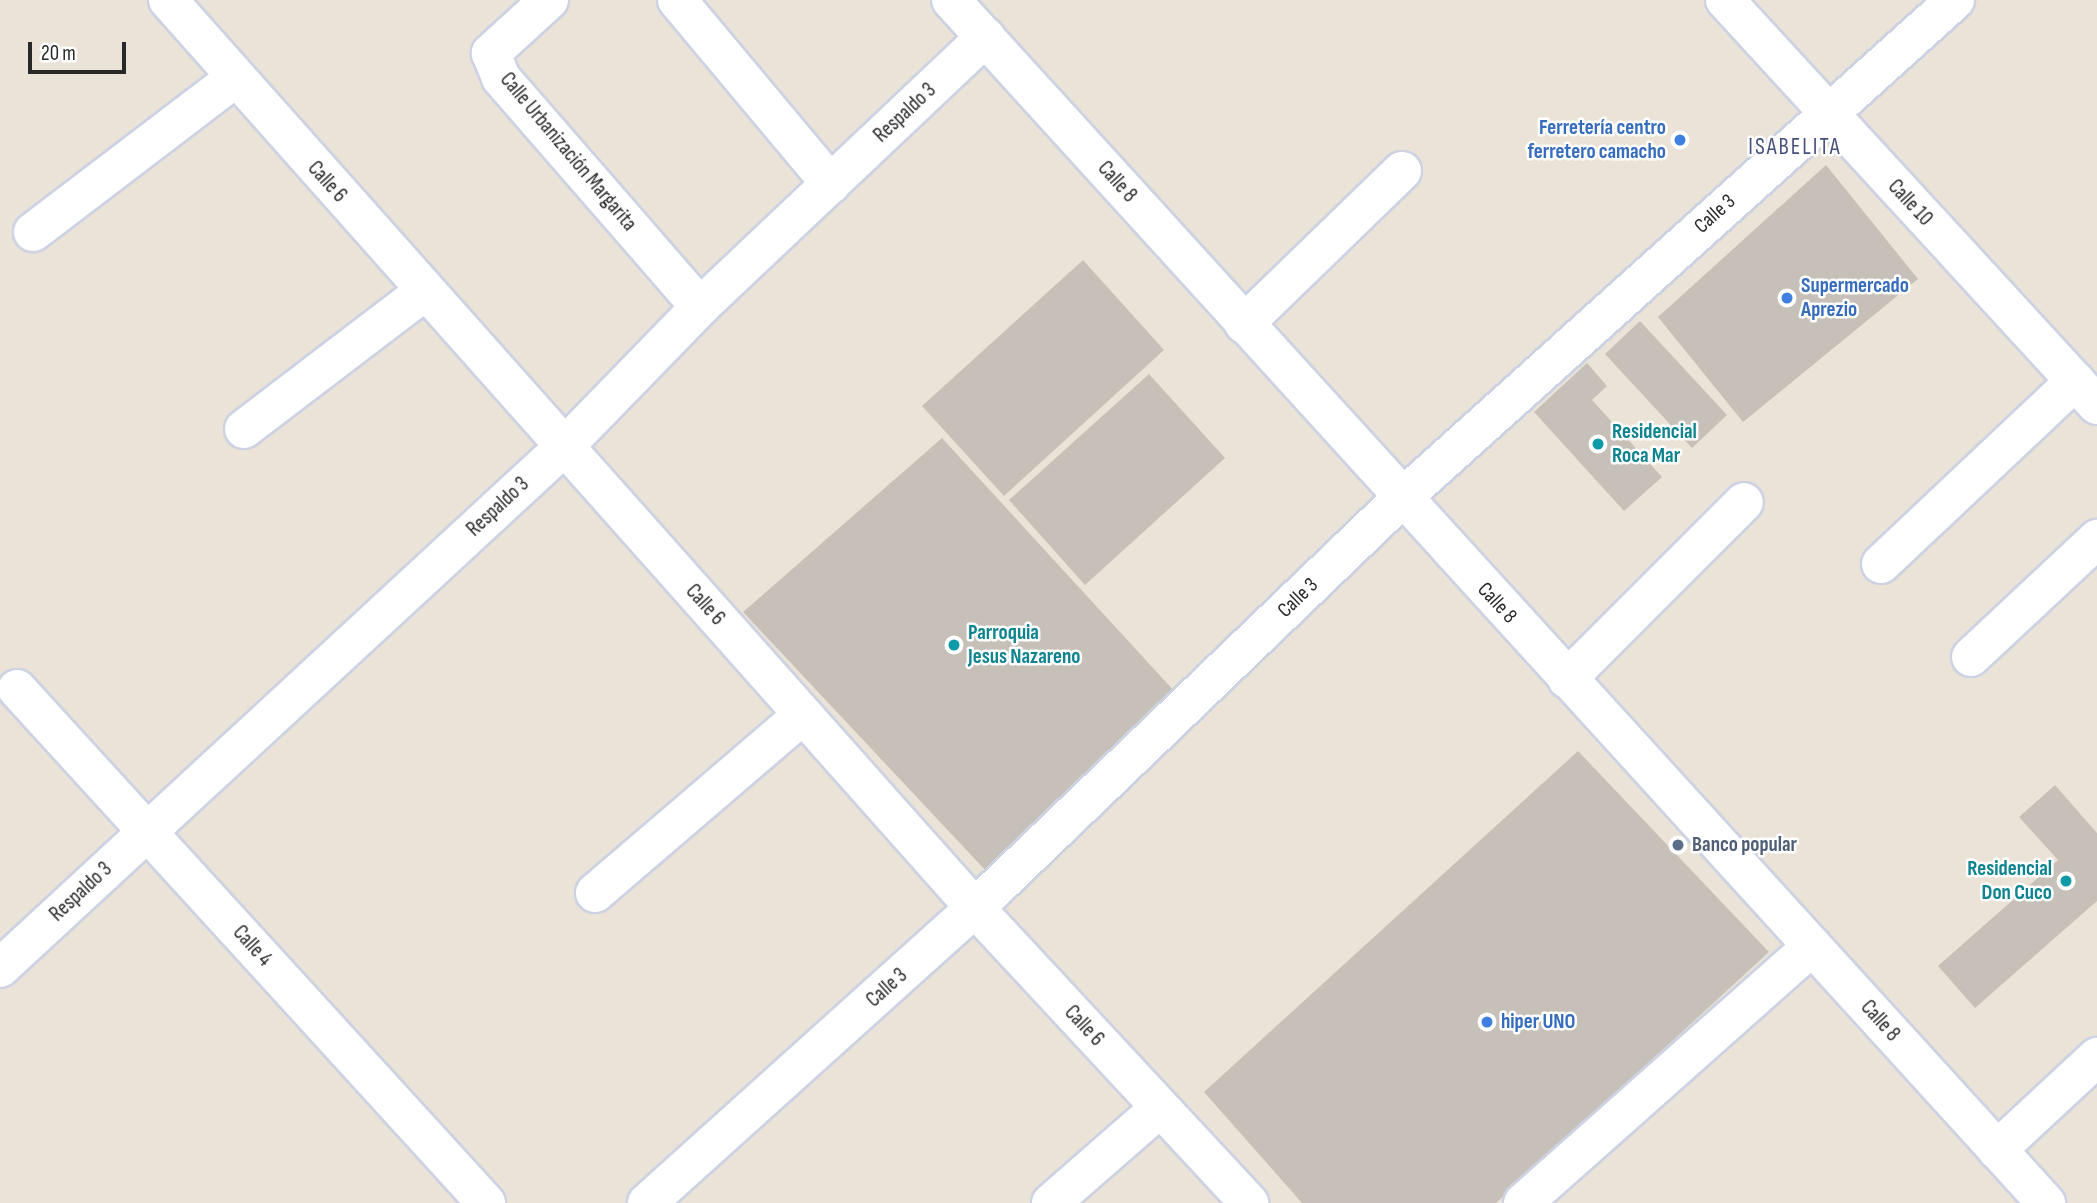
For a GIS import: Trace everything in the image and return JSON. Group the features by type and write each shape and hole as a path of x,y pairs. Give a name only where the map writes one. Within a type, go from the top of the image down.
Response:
{"street":[{"name":"Calle 6","path":"168,0 424,292 975,908 1249,1203"},
{"name":"Calle Urbanización Margarita","path":"548,0 491,53 501,78 700,307"},
{"path":"677,0 831,184"},
{"name":"Calle 8","path":"951,0 2046,1203"},
{"name":"Calle 10","path":"1725,0 2086,393"},
{"name":"Calle 3","path":"647,1203 975,908 1402,498 1827,112 1955,0"},
{"name":"Respaldo 3","path":"0,968 146,830 564,447 700,307 986,37"},
{"path":"33,232 235,78"},
{"path":"1244,324 1402,171"},
{"path":"244,429 424,292"},
{"path":"1881,564 2086,393"},
{"path":"1567,679 1744,502"},
{"path":"1971,657 2097,539"},
{"name":"Calle 4","path":"17,689 486,1203"},
{"path":"595,893 803,715"},
{"path":"1523,1203 1812,946"},
{"path":"1997,1150 2097,1057"},
{"path":"1051,1203 1160,1108"}],"building":[{"name":"Supermercado Aprezio","path":"1826,165 1918,279 1743,422 1658,317"},
{"path":"1083,260 1164,350 1004,496 922,406"},
{"path":"1640,321 1727,415 1692,448 1605,354"},
{"name":"Residencial Roca Mar","path":"1587,363 1607,386 1592,400 1662,477 1624,511 1534,412"},
{"path":"1149,374 1225,458 1085,585 1009,500"},
{"name":"Parroquia Jesus Nazareno","path":"942,438 1187,705 987,872 743,612"},
{"name":"hiper UNO","path":"1578,751 1769,952 1496,1203 1302,1203 1204,1092"},
{"name":"Residencial Don Cuco","path":"2055,785 2097,833 2097,901 1975,1008 1938,966 2058,860 2019,817"}],"place":[{"name":"Ferretería centro ferretero camacho","path":"1680,140"},
{"name":"Supermercado Aprezio","path":"1787,298"},
{"name":"Residencial Roca Mar","path":"1598,444"},
{"name":"Parroquia Jesus Nazareno","path":"954,645"},
{"name":"Banco popular","path":"1678,845"},
{"name":"Residencial Don Cuco","path":"2066,881"},
{"name":"hiper UNO","path":"1487,1022"}],"district":[{"name":"ISABELITA","path":"1795,147"}]}
